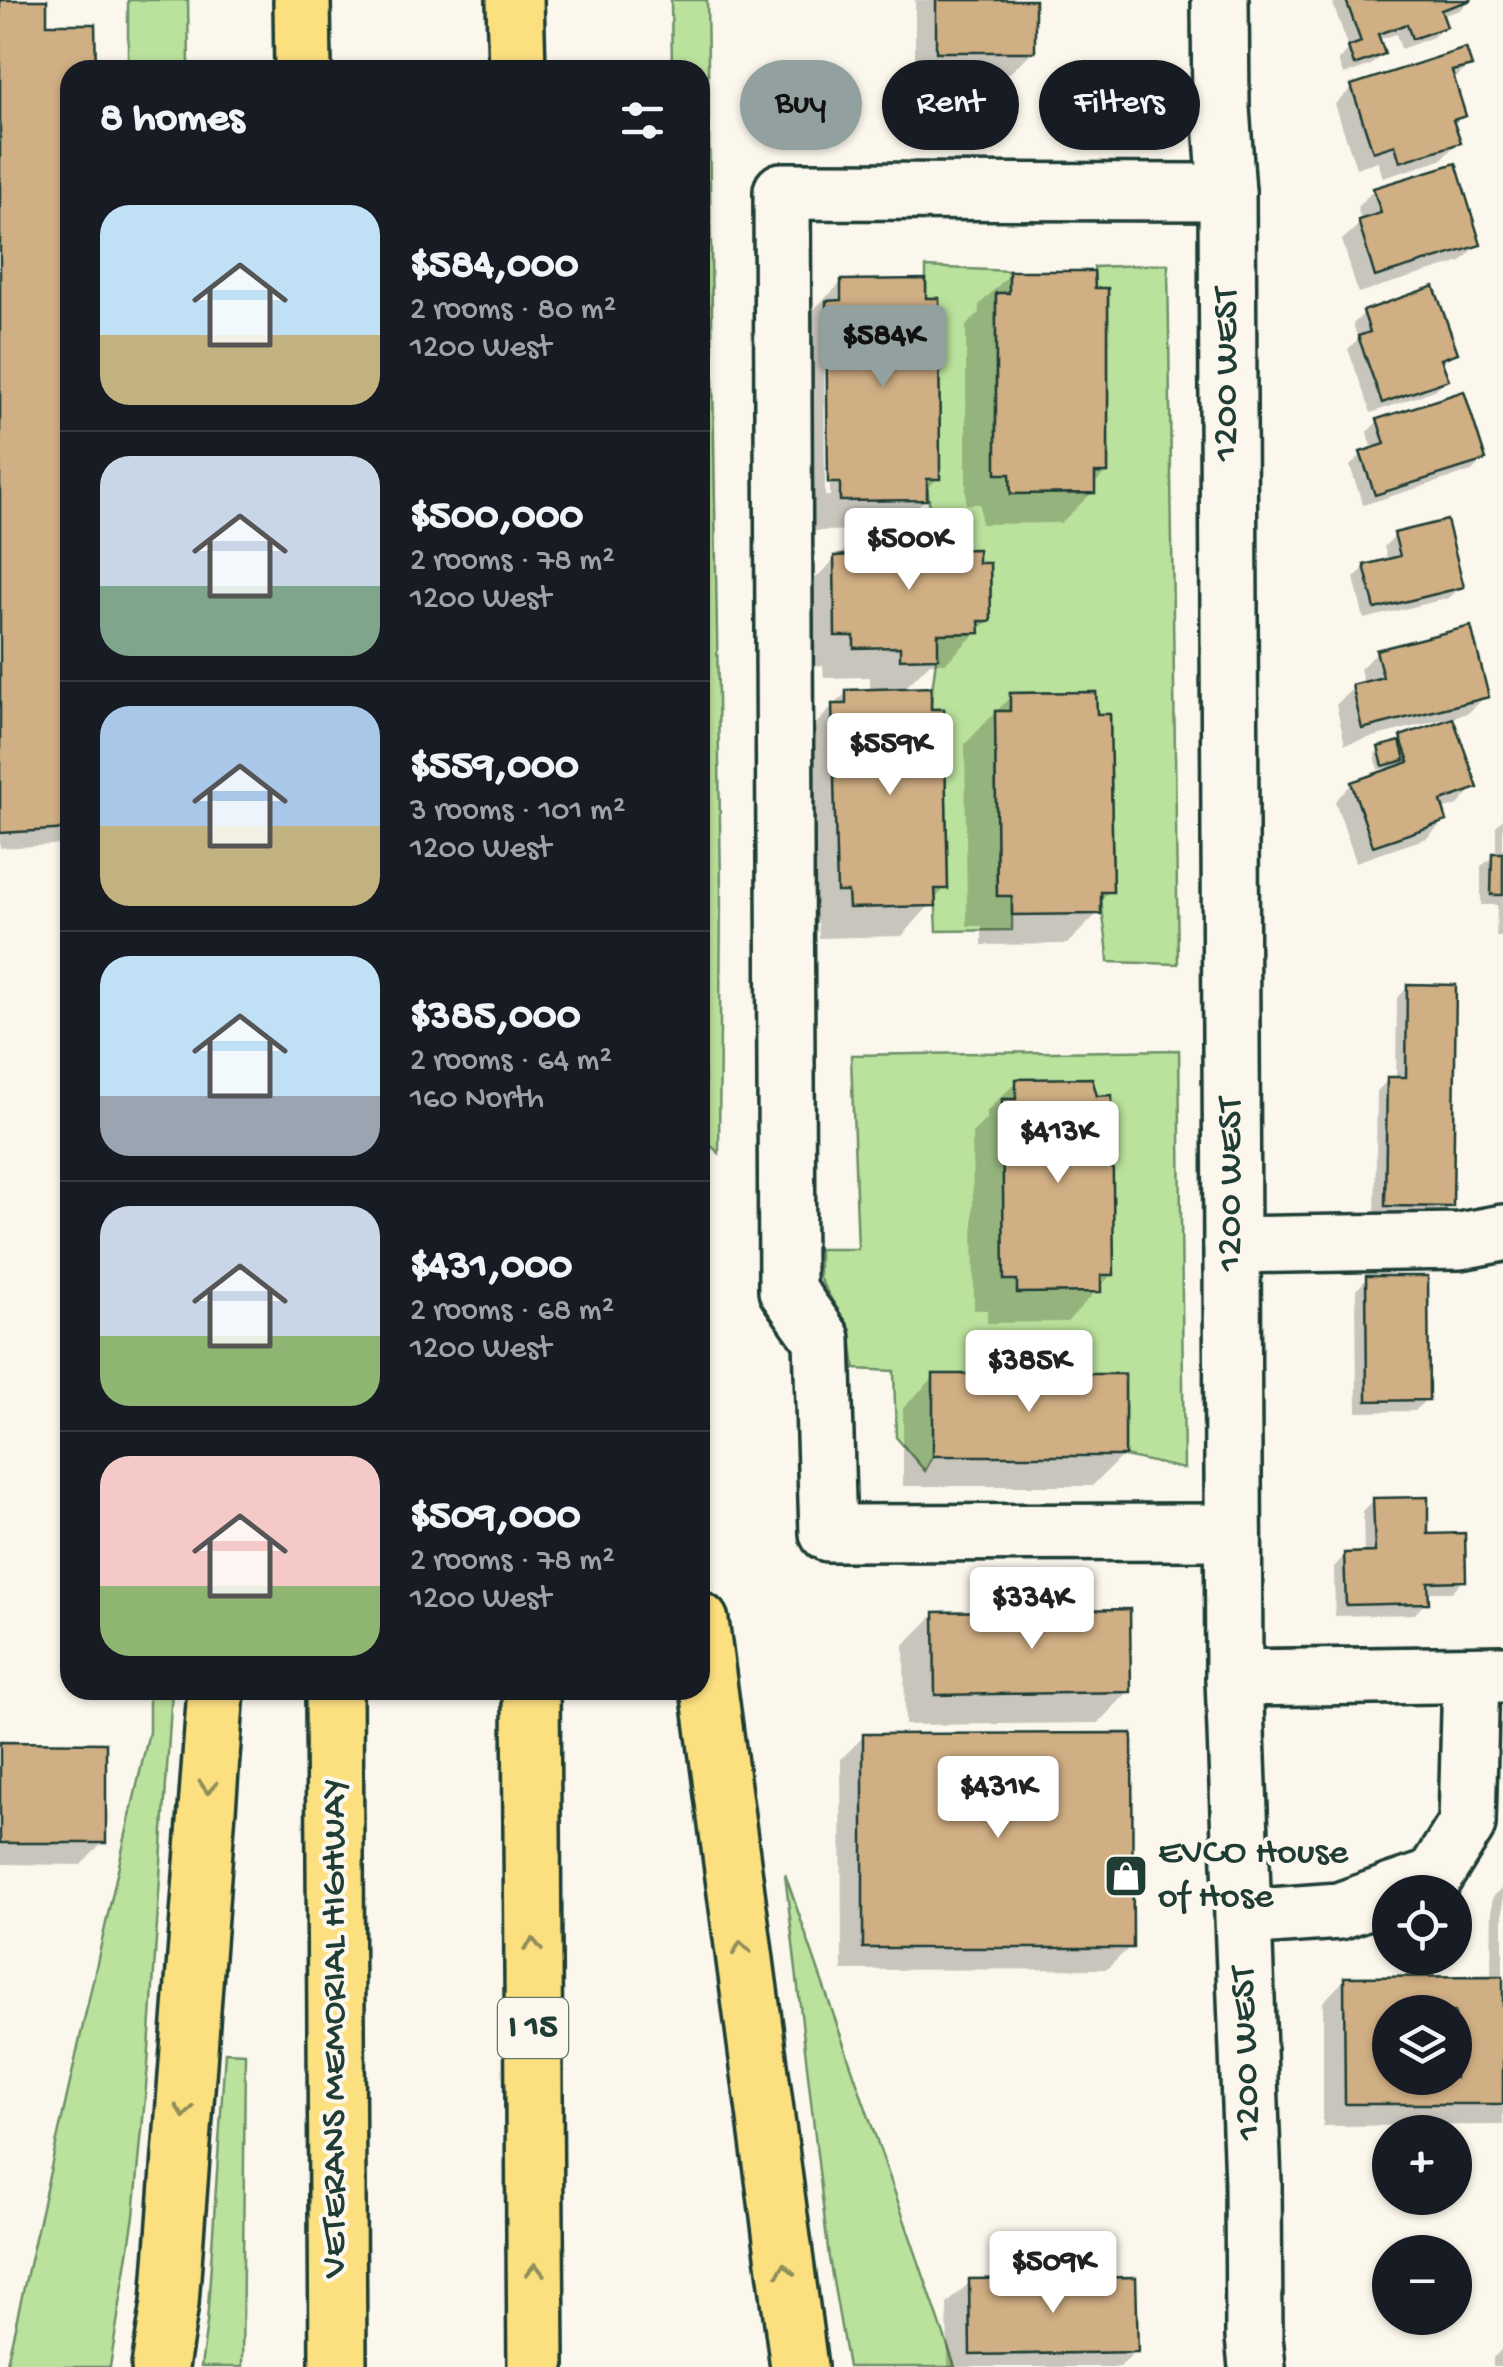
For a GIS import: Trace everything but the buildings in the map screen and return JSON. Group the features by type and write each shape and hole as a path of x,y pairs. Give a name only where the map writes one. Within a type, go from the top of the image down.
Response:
{"highway":[{"path":"302,0 303,60"},
{"path":"516,0 516,60"},
{"path":"160,2367 170,2303 215,1700"},
{"name":"VETERANS MEMORIAL HIGHWAY","path":"334,1700 338,2367"},
{"name":"I 15","path":"530,1700 536,2367"},
{"path":"710,1700 799,2367"}],"street":[{"name":"1200 WEST","path":"1220,0 1227,192 1234,1678 1257,2367"},
{"path":"1227,192 782,190 787,1290 822,1340 828,1533 1234,1532"},
{"path":"1232,1245 1460,1241 1503,1234"},
{"path":"1234,1678 1487,1675 1485,1824 1435,1875"},
{"path":"1244,1918 1339,1911 1372,1900"}],"green space":[{"path":"128,0 188,0 189,60 128,60"},
{"path":"671,0 707,0 708,60 672,60"},
{"path":"710,190 721,888 719,1153 710,1145"},
{"path":"1168,264 1178,964 1108,962 1101,892 1113,891 1110,714 1097,714 1096,692 1010,693 1010,711 995,711 997,895 1012,896 1012,930 937,931 935,889 948,888 944,709 931,709 938,634 979,633 979,621 991,621 990,564 978,563 977,549 937,550 927,479 940,478 939,298 926,298 926,267 1009,271 1009,293 996,293 996,473 1010,474 1011,494 1094,493 1095,473 1108,473 1108,289 1095,288 1094,267"},
{"path":"1179,1050 1184,1469 1125,1456 1125,1374 933,1456 925,1471 896,1437 894,1371 855,1369 850,1331 819,1278 819,1249 858,1249 851,1055"},
{"path":"149,1700 171,1700 148,2065 134,2216 110,2367 6,2367 149,1732"},
{"path":"785,1874 955,2367 848,2367 829,2258"},
{"path":"225,2052 245,2053 242,2367 201,2367 207,2323"}],"place":[{"name":"EVCO House of Hose","path":"1126,1876"}]}
